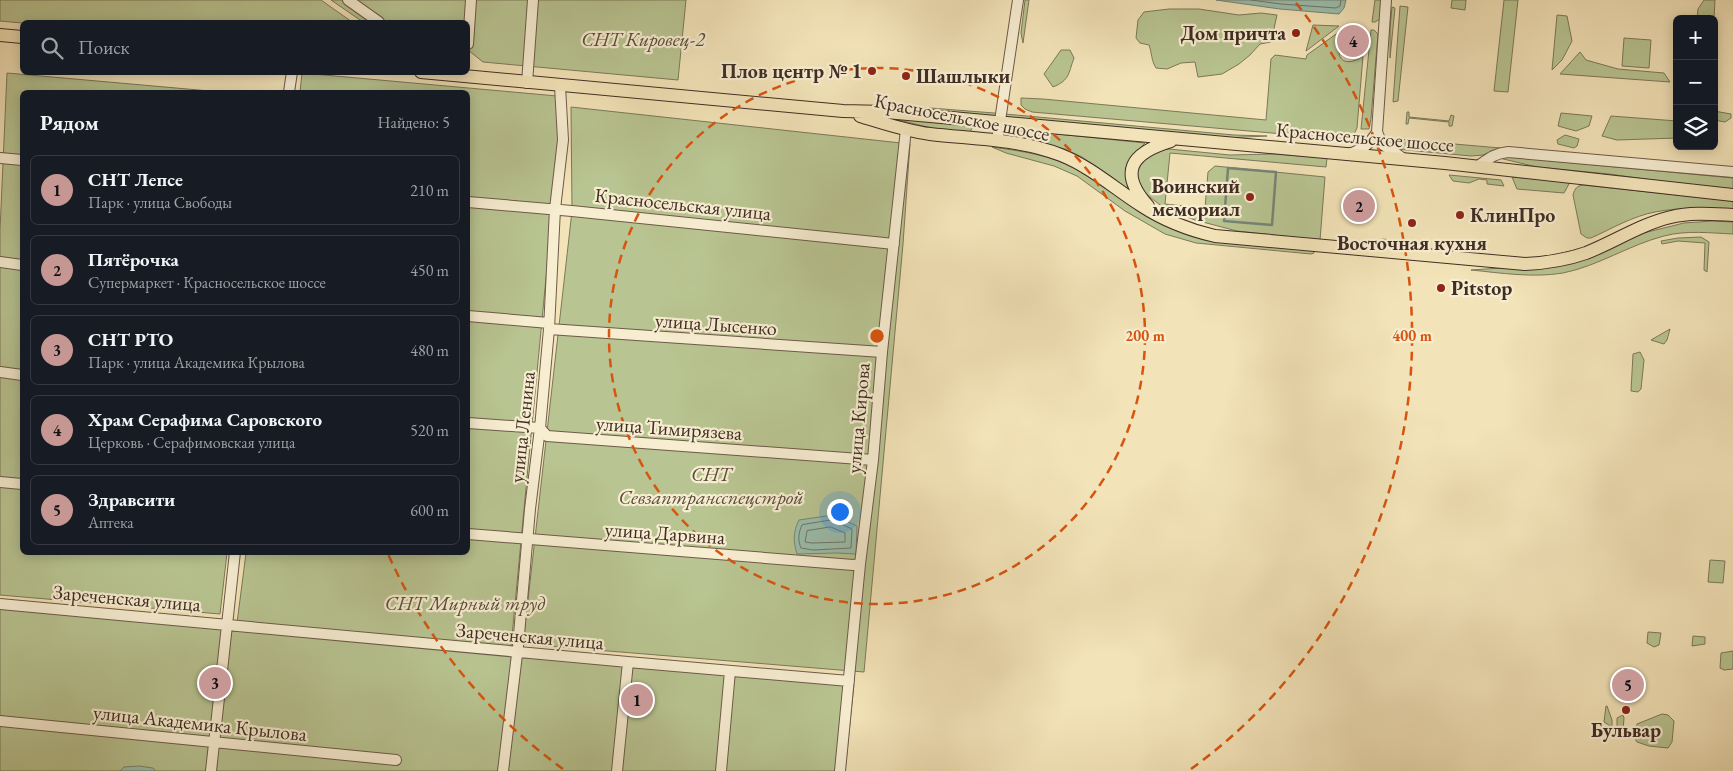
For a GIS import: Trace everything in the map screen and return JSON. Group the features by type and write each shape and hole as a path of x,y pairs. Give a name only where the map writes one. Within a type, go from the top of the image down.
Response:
{"main road":[{"path":"0,35 20,37"},
{"name":"Красносельское шоссе","path":"465,75 560,86 843,111 886,112 1478,166 1733,195"},
{"name":"Красносельское шоссе","path":"843,111 927,134 997,141 1038,148 1072,160 1157,216 1171,223 1192,231 1216,236 1525,264 1549,262 1572,257 1670,217 1691,213 1733,215"},
{"path":"1157,216 1132,183 1131,171 1136,160 1143,152 1178,138"}],"street":[{"path":"470,20 471,0"},
{"path":"527,83 533,0"},
{"path":"997,141 1018,0"},
{"path":"1386,0 1377,132 1382,144 1390,152 1404,159"},
{"path":"350,1 376,20"},
{"path":"289,90 292,75"},
{"name":"улица Ленина","path":"503,771 517,652 549,326 555,209 563,140 560,86"},
{"name":"улица Кирова","path":"840,771 906,129"},
{"path":"1348,154 1364,149 1377,132"},
{"path":"1478,166 1500,152 1508,152 1733,172"},
{"path":"0,158 20,160"},
{"name":"Красносельская улица","path":"470,202 555,209 894,244"},
{"path":"0,262 20,265"},
{"name":"улица Лысенко","path":"470,316 549,326 882,352"},
{"path":"0,372 20,375"},
{"name":"улица Тимирязева","path":"470,423 540,428 547,436 872,460"},
{"path":"0,482 20,484"},
{"name":"улица Дарвина","path":"470,534 853,566 860,564"},
{"path":"211,771 235,555"},
{"name":"Зареченская улица","path":"0,604 628,662 849,680"},
{"path":"617,771 628,662"},
{"path":"721,771 730,671"},
{"name":"улица Академика Крылова","path":"0,720 396,760"}],"green space":[{"path":"0,0 321,0 349,20 20,20 20,23 0,21"},
{"name":"СНТ Кировец-2","path":"331,0 686,0 678,80 483,62 470,52 470,20 360,20"},
{"path":"1025,0 1029,0 1023,43 1021,33"},
{"path":"1375,0 1381,0 1380,19 1372,22"},
{"path":"1452,0 1466,0 1465,10 1451,8"},
{"path":"1504,0 1518,0 1508,92 1494,91"},
{"path":"1704,0 1715,0 1714,15 1697,15 1698,9"},
{"path":"1400,6 1408,7 1398,101 1393,102"},
{"path":"1392,7 1395,8 1390,58 1390,29"},
{"path":"1169,9 1199,9 1239,15 1261,13 1277,15 1271,42 1260,44 1239,64 1222,74 1198,77 1195,62 1181,63 1167,69 1156,68 1149,45 1140,43 1136,38 1138,20 1144,12"},
{"path":"1557,15 1567,16 1572,41 1562,60 1552,70"},
{"path":"1313,25 1339,26 1306,51"},
{"path":"1343,29 1339,47 1341,58 1344,61 1351,61 1363,56 1357,128 1353,136 1346,139 1295,136 1295,134 1284,132 1283,134 1032,112 1021,105 1021,98 1043,99 1266,120 1271,59 1275,55 1306,59 1307,55"},
{"path":"1371,30 1378,34 1371,118 1369,129 1361,129"},
{"path":"1624,38 1651,40 1649,68 1622,66"},
{"path":"1061,50 1070,50 1074,58 1066,79 1053,87 1044,74"},
{"path":"1580,52 1586,60 1618,69 1664,73 1670,82 1560,74"},
{"path":"7,73 198,90 20,90 20,555 227,555 220,614 0,595 0,230"},
{"name":"СНТ Мирный труд","path":"302,75 324,75 557,96 559,141 510,657 730,671 854,684 845,771 0,771 0,607 236,631 246,555 470,555 470,90 300,90"},
{"path":"892,105 1234,135 1267,136 1224,138 891,109"},
{"name":"СНТ Севзаптрансспецстрой","path":"571,107 910,144 903,244 864,672 523,644 572,211"},
{"path":"1407,112 1409,112 1409,117 1449,121 1451,115 1454,116 1452,126 1449,126 1449,122 1409,118 1408,124 1406,124"},
{"path":"1718,112 1731,114 1731,118 1725,122 1718,121"},
{"path":"1561,113 1592,116 1589,126 1576,131 1558,126"},
{"path":"1611,116 1673,121 1673,138 1617,140 1602,136"},
{"path":"891,118 914,118 974,126 969,133 939,130"},
{"path":"1038,132 1145,143 1134,155 1127,188 1082,157 1065,149 1036,142"},
{"path":"1565,135 1579,139 1577,146 1574,148 1558,144 1557,140"},
{"path":"1386,138 1500,148 1483,155 1471,156 1396,149"},
{"path":"992,147 1035,154 1066,164 1093,179 1146,216 1188,235 1314,251 1314,253 1196,243 1165,234 1125,211 1077,176 1054,166 1006,153"},
{"path":"1169,149 1230,155 1274,154 1327,158 1326,167 1170,153 1165,204 1205,208 1208,172 1215,166 1325,177 1320,240 1237,231 1195,220 1164,208 1141,190 1137,176 1139,165 1146,157 1159,150"},
{"path":"1499,156 1733,178 1733,191 1609,174 1537,167 1499,158"},
{"path":"1449,175 1501,180 1504,186 1487,184 1487,180 1479,179 1469,183 1453,181"},
{"path":"1512,177 1570,182 1564,193 1517,189"},
{"path":"1583,185 1733,201 1733,209 1665,210 1639,216 1591,238 1587,238 1581,234 1573,195 1576,188"},
{"path":"1733,222 1733,234 1690,232 1672,234 1638,245 1589,266 1563,273 1529,275 1471,270 1501,268 1684,223"},
{"path":"1701,237 1709,242 1707,272 1704,270 1705,243 1678,241 1662,244 1661,241 1678,238"},
{"path":"1382,239 1423,243 1414,247 1397,248 1380,246 1379,243"},
{"path":"1670,329 1664,344 1651,340"},
{"path":"1640,352 1644,360 1641,389 1638,392 1631,391 1633,354"},
{"path":"1710,560 1725,561 1723,583 1708,582"},
{"path":"1648,632 1661,633 1659,645 1654,647 1647,643"},
{"path":"1693,636 1705,637 1705,644 1692,646"},
{"path":"1733,651 1733,669 1724,670 1720,668 1721,653"},
{"path":"1606,706 1612,720 1612,727 1604,722"},
{"path":"1662,714 1668,715 1674,721 1672,742 1668,748 1649,746 1637,742 1634,737 1637,724"},
{"path":"1623,715 1623,731 1617,730 1617,718"}],"water":[{"path":"1216,0 1346,0 1344,8 1339,14 1280,9"},
{"path":"833,515 857,526 856,554 797,554 794,537 799,520"},
{"path":"139,766 153,768 156,771 120,771 124,767"}],"waterway":[{"path":"1228,168 1276,172 1272,225 1224,221 1228,168"}],"place":[{"name":"Дом причта","path":"1296,33"},
{"name":"Храм Серафима Саровского","path":"1353,41"},
{"name":"Плов центр № 1","path":"872,71"},
{"name":"Шашлыки","path":"906,76"},
{"name":"Воинский мемориал","path":"1250,197"},
{"name":"Пятёрочка","path":"1359,206"},
{"name":"КлинПро","path":"1460,215"},
{"name":"Восточная кухня","path":"1412,223"},
{"name":"Pitstop","path":"1441,288"},
{"name":"СНТ РТО","path":"215,683"},
{"name":"Здравсити","path":"1628,685"},
{"name":"СНТ Лепсе","path":"637,700"},
{"name":"Бульвар","path":"1626,710"}]}
